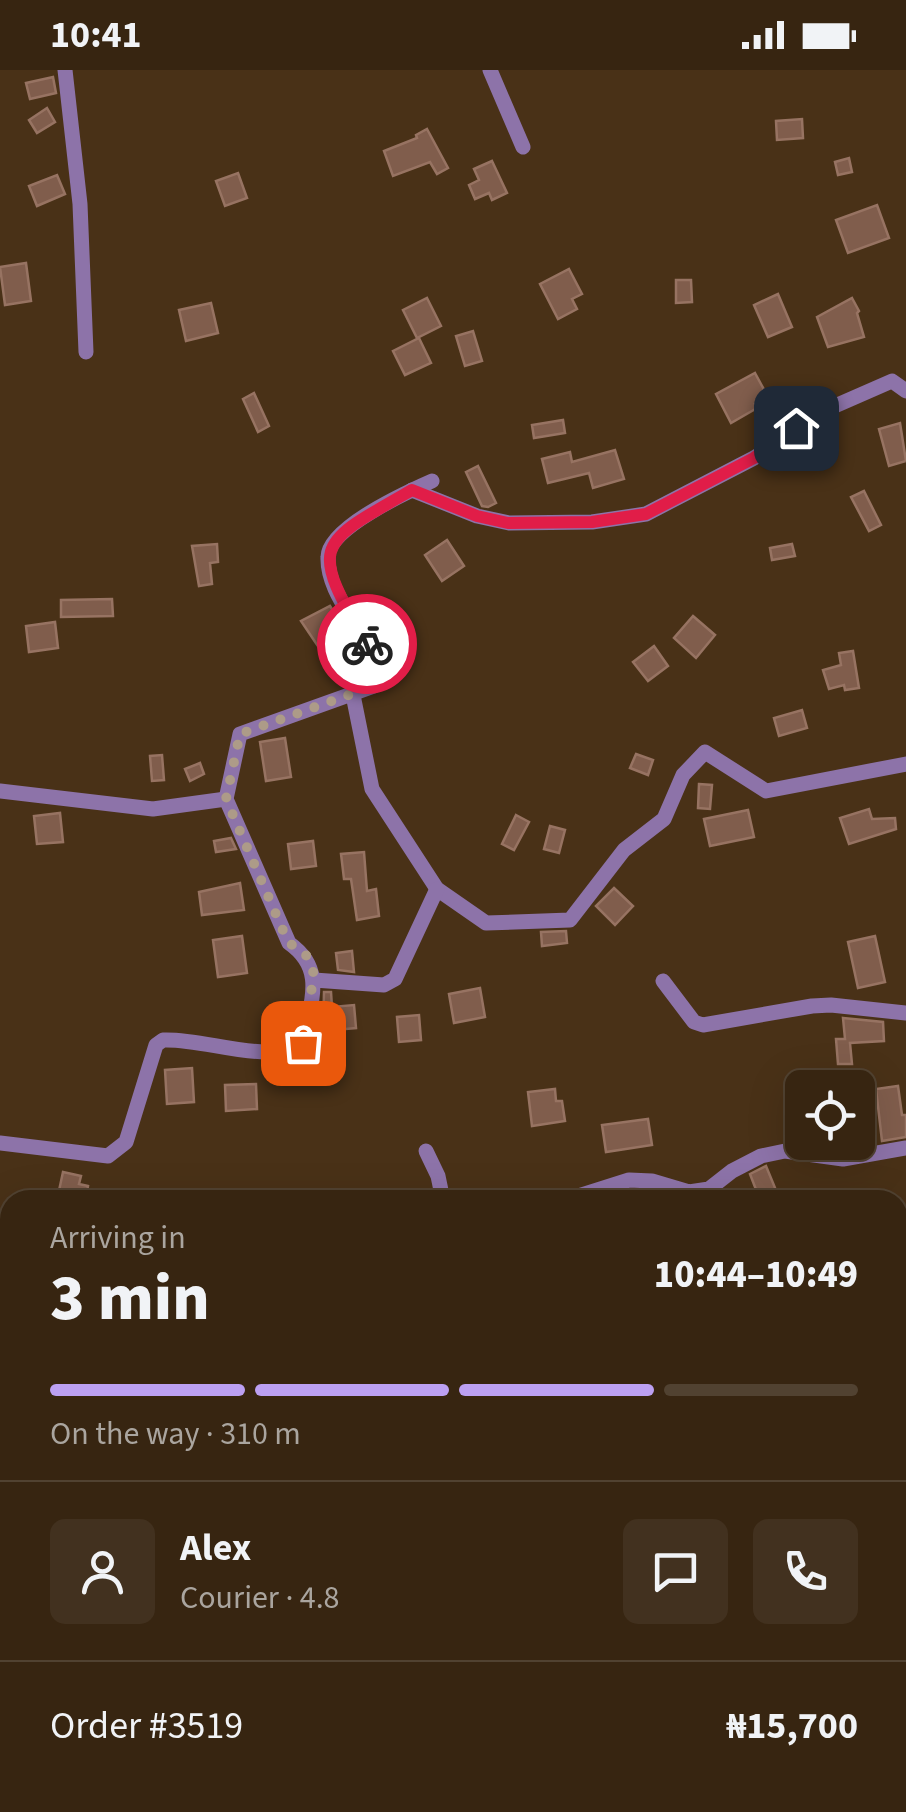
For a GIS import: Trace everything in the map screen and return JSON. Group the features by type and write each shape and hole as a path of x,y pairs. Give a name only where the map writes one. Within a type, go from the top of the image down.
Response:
{"street":[{"path":"66,70 80,204 86,352"},
{"path":"490,70 523,147"},
{"path":"412,490 477,516 508,523 592,522 646,514 754,458 828,409 892,381 906,391"},
{"path":"0,1143 97,1156 119,1151 126,1142 156,1046 163,1040 288,1051 303,1043 314,980 306,955 288,942 226,799 240,734 374,686 376,658 334,587 327,555 335,540 356,522 432,481"},
{"path":"353,694 372,788 438,888 486,922 570,920 624,850 664,818 682,776 705,752 766,791 906,764"},
{"path":"0,790 153,809 226,799"},
{"path":"314,980 384,985 395,980 438,888"},
{"path":"663,981 694,1022 703,1025 812,1006 906,1013"},
{"path":"702,1190 761,1156 785,1151 844,1159 906,1148"},
{"path":"426,1151 441,1190"},
{"path":"598,1190 629,1180 652,1181 682,1190"}],"building":[{"path":"53,77 56,93 30,99 26,83"},
{"path":"47,108 55,122 37,133 29,120"},
{"path":"802,119 803,138 777,140 776,121"},
{"path":"427,129 448,168 437,174 430,162 393,176 384,151 417,138"},
{"path":"849,158 852,172 838,175 835,162"},
{"path":"492,161 507,193 492,200 489,193 475,199 469,185 479,180 474,169"},
{"path":"238,173 247,198 225,206 216,181"},
{"path":"57,175 65,194 37,206 29,186"},
{"path":"877,205 889,238 848,253 836,220"},
{"path":"26,263 31,301 5,305 0,267"},
{"path":"569,269 582,294 572,299 577,309 558,319 540,284"},
{"path":"676,280 691,280 692,302 676,303"},
{"path":"778,294 792,327 768,337 754,305"},
{"path":"427,298 441,326 417,338 403,310"},
{"path":"852,298 864,337 828,347 817,317"},
{"path":"211,303 218,333 186,341 179,310"},
{"path":"473,331 482,361 465,366 456,336"},
{"path":"419,338 431,363 405,375 393,351"},
{"path":"755,373 768,397 731,423 716,394"},
{"path":"254,393 269,426 258,432 243,399"},
{"path":"563,420 565,433 534,438 532,425"},
{"path":"900,423 906,461 889,466 879,429"},
{"path":"615,450 624,479 593,488 589,473 548,483 542,459 570,452 572,462"},
{"path":"478,466 496,503 488,507 482,506 466,472"},
{"path":"864,491 881,525 869,531 851,497"},
{"path":"447,540 464,566 442,581 425,555"},
{"path":"217,544 218,562 210,563 212,584 199,586 192,546"},
{"path":"792,544 795,556 772,560 770,548"},
{"path":"112,599 113,616 61,617 61,600"},
{"path":"330,606 356,647 330,664 301,621"},
{"path":"693,616 715,635 696,658 674,638"},
{"path":"55,622 58,648 29,652 26,626"},
{"path":"654,646 668,666 648,681 633,662"},
{"path":"853,651 859,688 845,690 844,685 829,689 823,670 841,665 839,653"},
{"path":"802,710 807,728 779,736 774,718"},
{"path":"285,738 291,777 266,781 260,742"},
{"path":"636,754 653,760 648,775 630,768"},
{"path":"162,755 164,780 152,781 150,756"},
{"path":"200,763 204,774 190,781 185,769"},
{"path":"699,784 712,785 710,809 698,808"},
{"path":"869,809 872,819 895,818 896,829 849,844 840,818"},
{"path":"748,810 754,837 710,846 704,819"},
{"path":"60,813 63,842 37,844 34,816"},
{"path":"516,815 529,822 514,850 502,844"},
{"path":"550,826 565,830 559,853 544,849"},
{"path":"231,838 236,849 216,852 214,841"},
{"path":"313,841 316,866 291,869 288,844"},
{"path":"364,852 367,891 376,889 379,916 357,920 351,879 344,879 341,854"},
{"path":"240,883 244,910 202,915 199,892"},
{"path":"614,888 633,906 615,925 596,906"},
{"path":"566,931 567,943 542,946 541,932"},
{"path":"242,936 247,973 218,977 213,940"},
{"path":"875,936 885,982 858,988 848,942"},
{"path":"352,951 354,972 338,970 336,953"},
{"path":"480,988 485,1017 454,1023 449,994"},
{"path":"324,992 331,992 332,1007 354,1005 356,1028 323,1031"},
{"path":"419,1015 421,1040 399,1042 397,1017"},
{"path":"843,1018 883,1022 884,1041 850,1043 852,1064 838,1064 836,1039 845,1039"},
{"path":"192,1068 194,1102 167,1104 165,1070"},
{"path":"256,1084 257,1109 226,1111 225,1085"},
{"path":"898,1086 902,1115 906,1115 906,1137 882,1141 876,1089"},
{"path":"555,1089 556,1101 562,1101 565,1121 532,1126 528,1092"},
{"path":"648,1119 652,1145 606,1152 602,1125"},
{"path":"766,1166 776,1190 756,1190 750,1174"},
{"path":"63,1172 81,1176 79,1184 88,1186 87,1190 59,1190"}],"way so far":[{"path":"303,1043 314,974 306,955 288,942 226,799 240,734 374,686 376,658 367,644"}],"route":[{"path":"367,644 334,587 327,555 335,540 356,522 412,490 477,516 508,523 592,522 646,514 754,458 796,428"}]}
